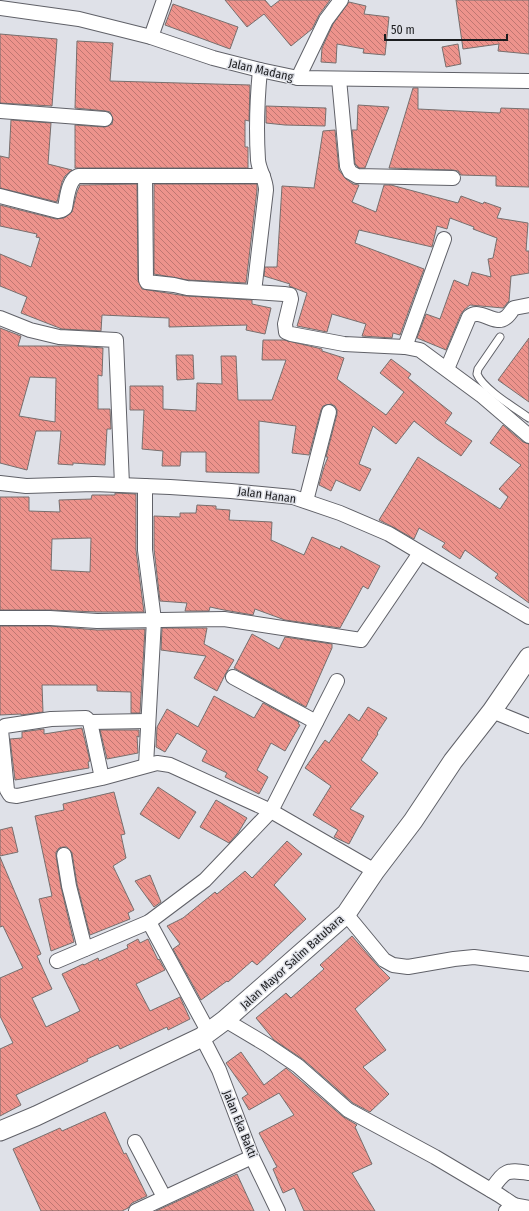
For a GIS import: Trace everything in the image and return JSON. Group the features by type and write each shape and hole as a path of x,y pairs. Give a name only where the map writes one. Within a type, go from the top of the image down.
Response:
{"street":[{"path":"151,37 164,0"},
{"path":"298,78 326,20 341,0"},
{"name":"Jalan Madang","path":"0,8 78,19 151,37 213,58 298,78 529,81"},
{"path":"254,292 266,190 266,183 258,162 256,114 260,70"},
{"path":"339,79 347,166 350,172 357,176 453,178"},
{"path":"0,111 105,120"},
{"path":"0,196 58,211 65,208 71,183 74,178 78,176 263,176"},
{"path":"145,176 147,282 177,285 187,288 290,295 285,324 286,332 344,344 405,347 420,350 447,369 485,392 527,425"},
{"path":"405,347 444,239"},
{"path":"447,369 469,316 478,314 493,319 502,320 514,308 529,305"},
{"path":"0,318 30,330 60,337 116,340 122,485"},
{"path":"306,501 329,412"},
{"name":"Jalan Hanan","path":"0,483 26,486 94,484 145,486 260,493 293,497 340,513 382,531 529,617"},
{"path":"145,486 145,550 154,620 146,765"},
{"path":"0,618 50,618 97,621 224,620 361,640 420,553"},
{"name":"Jalan Mayor Salim Batubara","path":"0,1131 36,1116 206,1035 226,1020 346,914 375,871 413,821 453,761 492,711 529,657"},
{"path":"233,677 316,722"},
{"path":"57,961 149,922 205,880 272,811 337,681"},
{"path":"492,711 529,726"},
{"path":"102,778 90,722 86,718 51,719 5,726 2,730 1,736 7,790 10,795 17,796 102,778 146,765 157,763 170,765 272,811 375,871"},
{"path":"90,722 148,721"},
{"path":"64,855 69,886 84,949"},
{"path":"346,914 384,960 393,965 408,967 474,957 529,964"},
{"name":"Jalan Eka Bakti","path":"149,922 206,1035 252,1157 278,1211"},
{"path":"226,1020 267,1044 298,1066 348,1110 435,1157 491,1190 510,1208 529,1208"},
{"path":"135,1142 164,1197"},
{"path":"136,1211 252,1157"},
{"path":"491,1190 502,1174 509,1171 529,1173"}],"lane":[{"path":"485,392 478,378 478,369 500,337"}],"building":[{"path":"225,0 265,0 271,7 280,0 330,0 319,15 312,29 291,46 264,14 247,27"},
{"path":"456,0 529,0 529,54 498,51 499,44 463,49"},
{"path":"349,2 366,6 364,14 389,17 385,55 363,53 364,49 337,44 336,63 321,62 322,48 333,24"},
{"path":"173,4 238,27 230,49 165,25"},
{"path":"0,34 57,39 52,106 0,103"},
{"path":"77,41 113,43 110,81 250,85 249,121 245,120 245,147 248,147 248,168 75,168 75,125 105,127 112,124 113,119 110,112 75,108"},
{"path":"458,44 461,64 446,67 442,47"},
{"path":"413,88 418,88 418,109 500,113 501,108 529,109 529,187 496,186 496,176 461,175 458,171 453,170 389,168"},
{"path":"358,105 389,107 365,168 359,168 355,164 352,130 357,130"},
{"path":"266,106 326,108 325,126 266,123"},
{"path":"11,120 51,123 48,164 72,170 65,176 62,182 57,202 0,188 0,156 9,158"},
{"path":"335,130 339,170 346,179 353,184 359,185 352,202 376,212 384,185 391,185 458,203 461,196 483,204 484,202 501,208 497,218 528,223 526,251 529,251 529,273 511,276 509,301 503,308 470,305 464,310 446,350 417,338 426,314 440,319 454,280 468,286 472,272 491,277 488,259 493,258 497,238 473,229 474,227 450,218 447,229 437,226 432,247 359,230 355,243 424,269 400,335 393,333 392,338 362,336 366,324 332,314 327,332 297,326 307,293 289,286 290,284 264,276 265,267 277,267 282,186 314,188 323,131"},
{"path":"137,184 138,280 142,289 186,296 252,300 252,304 271,308 265,334 246,330 247,325 169,327 169,318 102,315 101,331 62,329 21,313 27,297 0,286 0,254 31,267 40,238 36,237 37,234 0,226 0,205 56,219 64,218 72,212 80,185"},
{"path":"154,184 257,184 246,283 188,280 154,274"},
{"path":"0,328 21,336 18,346 74,346 103,348 102,376 98,375 98,409 110,409 111,429 107,429 105,465 73,463 73,465 58,464 61,431 36,431 27,470 0,463","holes":["30,377 56,378 55,422 19,416"]},
{"path":"529,338 529,402 498,380"},
{"path":"263,340 284,340 322,349 322,351 344,358 337,379 386,415 404,392 380,373 391,359 411,374 408,378 452,413 445,423 472,441 461,456 414,421 396,444 373,426 359,464 371,469 360,491 336,480 331,491 319,485 328,457 326,457 337,414 335,406 331,404 323,406 321,410 309,455 292,453 296,426 259,421 259,473 206,472 206,452 181,452 180,466 162,466 163,451 142,449 144,410 130,410 130,386 163,386 163,409 196,411 197,383 222,384 221,356 236,356 238,400 272,400 286,360 262,360"},
{"path":"176,355 193,355 194,379 177,380"},
{"path":"503,425 523,442 529,444 529,603 495,578 498,574 465,550 460,559 442,547 445,543 419,528 414,539 379,520 418,457 500,509 508,497 499,489 521,465 490,443"},
{"path":"115,493 136,494 136,550 144,612 0,610 0,497 29,497 29,511 60,512 59,500 91,499 92,495 115,495","holes":["91,538 90,572 51,570 52,539"]},
{"path":"197,505 216,506 216,509 230,510 229,520 272,522 271,540 304,555 312,537 340,549 341,546 380,566 368,589 363,586 340,628 285,620 255,609 253,615 210,607 209,611 185,611 187,603 160,601 154,549 154,516 180,517 180,513 196,513"},
{"path":"0,626 50,626 97,630 145,629 140,713 131,713 131,692 97,691 97,685 42,685 43,712 21,715 0,715"},
{"path":"162,628 207,628 204,644 234,660 217,691 194,678 206,656 161,650"},
{"path":"252,634 279,649 285,637 332,644 332,648 306,707 234,668"},
{"path":"214,696 254,718 263,703 299,722 298,724 300,725 285,751 271,743 257,770 268,777 259,794 225,777 227,773 202,761 207,751 177,733 165,752 156,747 157,727 167,709 198,727"},
{"path":"368,707 387,718 361,760 378,773 350,809 364,816 349,844 334,837 338,830 313,815 331,786 305,768 325,740 329,743 349,714 359,721"},
{"path":"82,728 90,761 88,762 89,768 15,780 10,739 22,738 22,732 44,729 44,734"},
{"path":"100,730 139,730 139,737 137,736 138,753 107,759"},
{"path":"158,787 196,812 179,839 140,814"},
{"path":"114,792 125,834 121,835 126,858 113,866 134,910 128,913 130,919 90,935 77,884 72,853 67,847 59,848 56,852 56,856 61,887 74,942 51,951 39,899 52,896 35,816 64,810 63,804"},
{"path":"216,800 247,818 238,833 229,843 200,827"},
{"path":"12,827 18,852 0,856 0,830"},
{"path":"287,841 302,854 274,885 306,919 257,965 252,961 228,982 227,981 201,1000 173,949 180,944 167,926 183,918 215,892 217,894 245,871 252,878"},
{"path":"0,857 41,954 37,956 52,989 32,998 46,1027 80,1011 62,974 98,958 99,961 128,948 127,945 138,939 140,943 148,939 158,960 159,959 165,970 136,984 150,1011 180,997 190,1019 168,1030 167,1027 120,1049 118,1045 16,1095 21,1105 0,1116 0,1049 13,1043 0,1016 0,978 23,968 3,926 0,927"},
{"path":"150,875 161,902 154,907 135,881"},
{"path":"352,936 390,978 355,1009 386,1050 363,1067 389,1094 370,1112 353,1103 304,1060 274,1040 256,1018 286,993 291,998 324,969 320,965"},
{"path":"241,1052 264,1085 286,1068 342,1116 357,1125 355,1127 372,1164 352,1173 375,1211 304,1211 294,1188 283,1193 273,1169 277,1167 259,1133 294,1115 279,1093 249,1110 242,1098 248,1094 226,1063"},
{"path":"105,1112 124,1154 126,1153 147,1196 132,1203 128,1208 122,1211 41,1211 13,1149 60,1128 62,1131"},
{"path":"237,1174 254,1211 156,1211 219,1182"}]}
